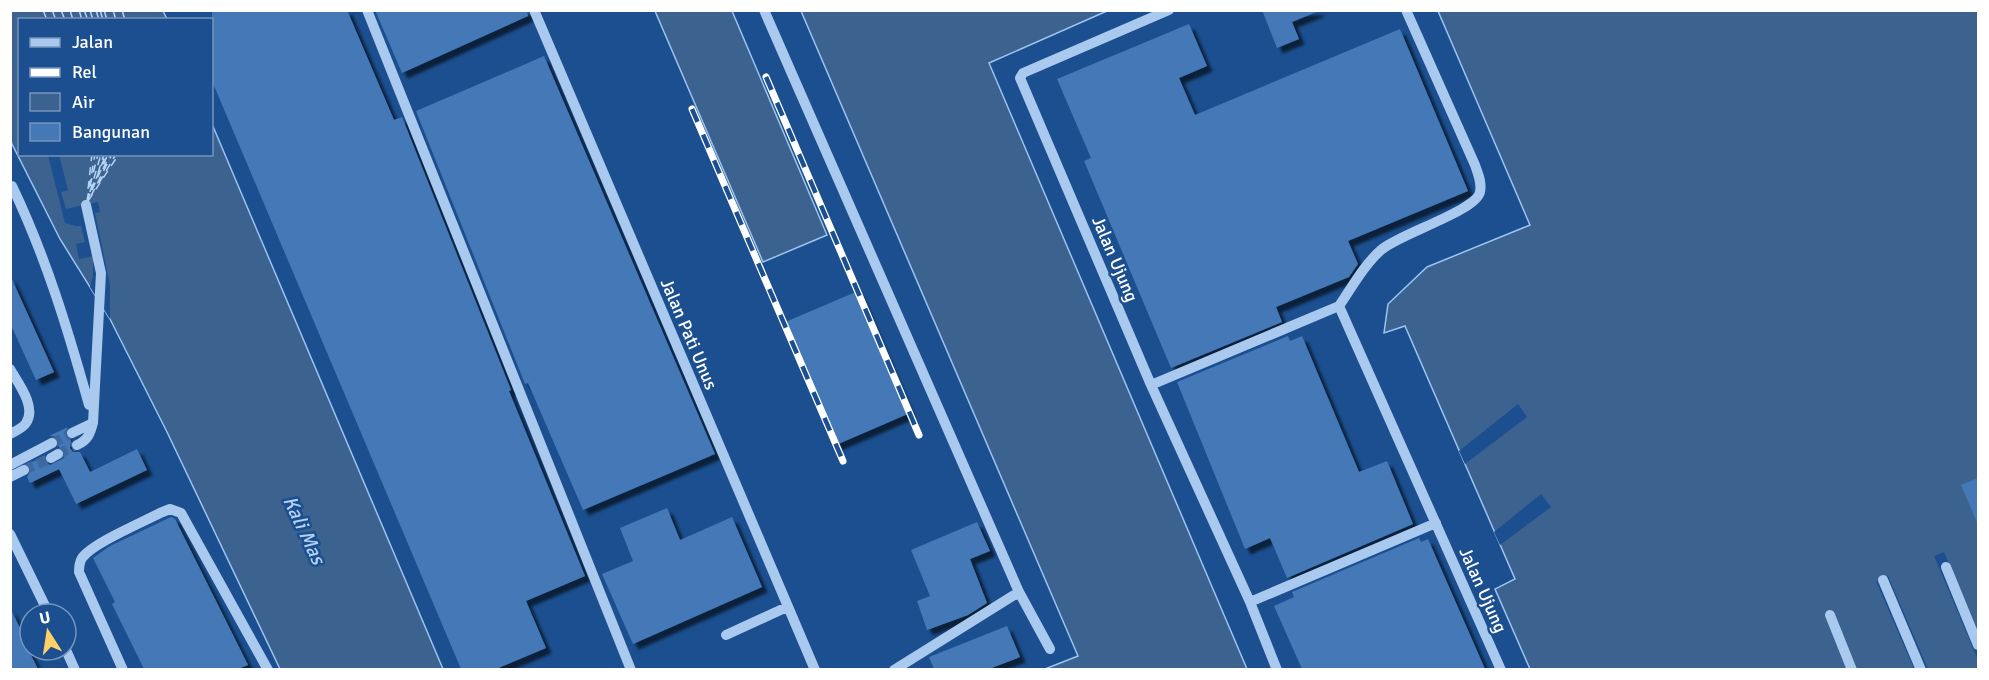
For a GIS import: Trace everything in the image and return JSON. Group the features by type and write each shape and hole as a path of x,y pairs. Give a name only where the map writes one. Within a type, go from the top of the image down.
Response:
{"street":[{"path":"367,10 631,669"},
{"name":"Jalan Pati Unus","path":"534,10 815,669"},
{"path":"764,10 1019,592 1050,649"},
{"name":"Jalan Ujung","path":"1169,10 1023,73 1020,78 1151,385 1250,602 1277,669"},
{"path":"1151,385 1339,306 1367,266 1383,249 1476,201 1480,194 1481,181 1406,10"},
{"path":"12,186 33,230 62,309 92,418"},
{"path":"77,445 89,436 92,418 101,273 86,205"},
{"name":"Jalan Ujung","path":"1339,306 1501,669"},
{"path":"10,369 30,407 25,425 10,434"},
{"path":"72,433 92,418"},
{"path":"10,465 52,443"},
{"path":"10,477 24,470"},
{"path":"123,669 79,572 80,563 84,556 95,548 170,509 181,513 268,669"},
{"path":"1250,602 1436,523"},
{"path":"10,534 42,602"},
{"path":"1946,567 1978,645"},
{"path":"1883,580 1921,669"},
{"path":"894,669 1019,592"},
{"path":"726,635 787,607"},
{"path":"1830,615 1852,669"}],"water":[{"path":"11,11 163,11 166,18 18,18 18,156 11,142"},
{"path":"655,11 732,11 827,235 763,262"},
{"path":"801,11 1107,11 989,63 1247,669 1045,669 1078,656"},
{"path":"1438,11 1978,11 1978,669 1530,669 1495,589 1515,579 1405,326 1384,333 1388,304 1427,267 1530,225"},
{"name":"Kali Mas","path":"213,126 443,669 280,669 167,432 110,319 60,239 18,156 213,156"}],"pier":[{"path":"48,156 59,156 68,190 61,192 66,209 98,202 100,212 95,213 110,285 110,319 90,287 93,276 93,256 79,259 76,244 85,242 81,226 65,223"},
{"path":"1518,404 1527,417 1465,464 1459,451"},
{"path":"1541,494 1551,507 1500,545 1494,532"},
{"path":"1944,552 1978,632 1978,660 1934,556"},
{"path":"1888,576 1928,669 1914,669 1876,581"}],"building":[{"path":"212,10 347,10 394,120 402,117 511,390 509,391 585,576 526,601 546,648 496,669 461,669 213,83"},
{"path":"375,10 527,10 528,16 402,73"},
{"path":"1262,10 1319,11 1292,22 1299,39 1277,48"},
{"path":"1189,24 1207,66 1179,78 1195,115 1400,29 1468,191 1348,241 1358,264 1349,277 1276,307 1282,322 1171,368 1084,161 1091,158 1057,79"},
{"path":"544,56 715,454 583,510 528,383 525,384 416,111"},
{"path":"10,275 54,372 36,380 10,323"},
{"path":"858,291 910,413 836,445 783,323"},
{"path":"1288,336 1290,341 1302,336 1359,472 1387,461 1413,524 1287,578 1270,538 1245,549 1177,382"},
{"path":"68,427 65,433 67,439 71,440 70,448 73,452 80,452 90,472 137,449 147,470 76,504 59,469 30,483 27,477 31,470 28,464 44,456 45,462 50,465 64,458 65,451 59,447 58,439 55,436 49,436"},
{"path":"1978,478 1978,525 1961,485"},
{"path":"667,508 680,540 732,517 762,587 633,644 602,574 633,561 620,528"},
{"path":"171,517 175,519 248,665 238,669 144,669 112,604 115,602 93,558 110,546"},
{"path":"977,522 990,551 970,559 987,603 968,615 927,630 917,601 930,596 911,550"},
{"path":"1419,538 1421,542 1428,539 1485,669 1302,669 1274,606 1294,597 1292,592"},
{"path":"10,608 18,624 18,662 34,662 38,669 10,669"},
{"path":"1007,626 1020,657 989,669 934,669 929,657"}],"ferry route":[{"path":"43,10 46,18"},
{"path":"52,10 55,18"},
{"path":"61,10 64,18"},
{"path":"70,10 72,18"},
{"path":"79,10 81,18"},
{"path":"84,10 87,18"},
{"path":"90,10 92,18"},
{"path":"96,10 98,18"},
{"path":"100,10 102,18"},
{"path":"104,10 106,18"},
{"path":"113,10 115,18"},
{"path":"122,10 124,18"},
{"path":"88,189 92,156"},
{"path":"87,201 95,156"},
{"path":"90,186 98,156"},
{"path":"90,192 100,156"},
{"path":"98,173 103,156"},
{"path":"96,179 105,156"},
{"path":"92,190 107,156"},
{"path":"103,169 109,156"},
{"path":"91,196 111,156"},
{"path":"99,183 115,156"},
{"path":"88,201 118,156"},
{"path":"91,190 96,177"},
{"path":"87,201 92,189"}],"tunnel":[{"path":"52,443 72,433"},
{"path":"58,454 77,445"},
{"path":"24,470 51,458"}],"railway":[{"path":"766,77 919,435"},
{"path":"692,109 843,461"}]}
